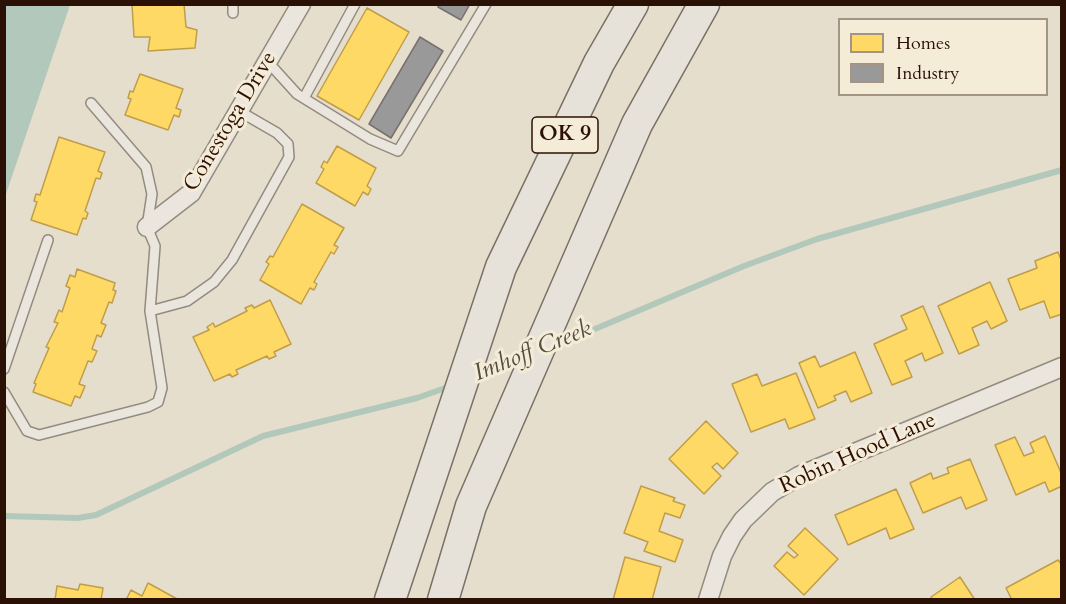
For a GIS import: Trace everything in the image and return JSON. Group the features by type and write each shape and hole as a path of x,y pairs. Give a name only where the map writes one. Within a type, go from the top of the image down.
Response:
{"highway":[{"name":"OK 9","path":"390,600 501,267 599,63 633,4"},
{"name":"OK 9","path":"443,600 471,506 581,251 637,124 704,4"}],"street":[{"name":"Conestoga Drive","path":"147,227 191,193 302,4"},
{"name":"Robin Hood Lane","path":"708,600 722,556 732,536 743,520 772,492 809,472 1062,367"}],"lane":[{"path":"304,98 355,4"},
{"path":"268,62 304,98 370,139 398,151 486,4"},
{"path":"4,392 27,431 39,435 158,402 162,388 160,362 150,310 155,246 147,227 153,194 146,167 91,103"},
{"path":"150,310 187,301 214,282 232,260 289,157 288,144 277,133 239,111"},
{"path":"4,369 48,240"}],"shaded area":[{"path":"4,5 70,5 5,197"}],"building: Homes":[{"path":"132,4 184,4 186,27 197,30 195,48 148,51 150,37 134,37"},
{"path":"367,8 409,32 359,120 317,96"},
{"path":"140,74 183,89 176,108 181,110 179,117 174,115 168,130 125,115 131,99 128,98 130,91 133,92"},
{"path":"59,137 105,152 98,171 102,173 100,179 96,178 85,211 88,213 86,219 83,218 77,235 31,220 37,202 34,201 36,194 40,195"},
{"path":"337,146 376,168 367,186 371,189 368,195 363,192 355,206 316,183 324,169 321,167 324,161 327,163"},
{"path":"302,204 344,228 334,245 338,247 334,254 331,252 314,282 317,284 314,290 310,288 301,304 260,280 269,264 266,262 270,256 273,257"},
{"path":"1058,252 1062,262 1062,314 1050,318 1044,301 1020,310 1008,279 1037,268 1035,261"},
{"path":"77,269 115,283 113,290 116,291 101,323 106,325 101,337 97,335 92,349 97,351 92,362 88,361 79,384 85,386 80,398 75,396 71,406 33,392 36,384 34,383 49,348 46,347 58,323 54,322 59,310 62,312 70,288 66,286 70,275 75,277"},
{"path":"990,282 1007,321 991,329 987,321 972,328 979,345 959,354 938,306"},
{"path":"270,300 291,344 274,352 276,356 269,359 267,356 236,370 238,374 232,377 230,374 214,381 193,337 209,330 207,327 213,323 215,327 247,311 245,308 252,305 254,308"},
{"path":"923,306 943,353 925,361 922,353 905,361 912,377 892,385 874,344 907,329 901,316"},
{"path":"855,352 872,393 851,402 846,391 834,396 836,400 818,408 799,363 815,356 820,367"},
{"path":"796,373 815,419 789,429 785,419 751,432 732,384 757,374 762,386"},
{"path":"706,421 738,453 723,469 717,463 712,467 721,476 704,494 669,459"},
{"path":"1045,436 1062,475 1062,486 1049,492 1045,482 1016,495 995,445 1015,437 1024,456 1034,452 1030,443"},
{"path":"970,459 987,500 966,509 961,497 923,513 910,483 931,473 933,479 949,473 947,468"},
{"path":"641,486 675,498 673,501 685,505 680,518 665,513 659,531 683,540 675,562 644,551 648,542 624,533"},
{"path":"896,489 914,529 890,539 886,528 848,545 835,515"},
{"path":"805,528 838,559 804,595 774,566 787,552 794,558 798,555 788,546"},
{"path":"625,557 661,567 652,600 613,600"},
{"path":"1058,560 1062,565 1062,599 1012,600 1006,588"},
{"path":"960,577 975,600 933,600 931,597"},
{"path":"148,583 179,600 126,600 131,590 142,596"},
{"path":"80,584 103,588 101,600 55,600 57,586 78,590"}],"building: Industry":[{"path":"439,4 470,4 461,20 438,7"},
{"path":"420,37 443,51 391,138 369,124"}],"waterway":[{"name":"Imhoff Creek","path":"550,348 744,266 817,239 1062,170"},
{"name":"Imhoff Creek","path":"474,377 524,358"},
{"name":"Imhoff Creek","path":"4,516 78,518 96,515 263,436 417,398 451,386"}]}
